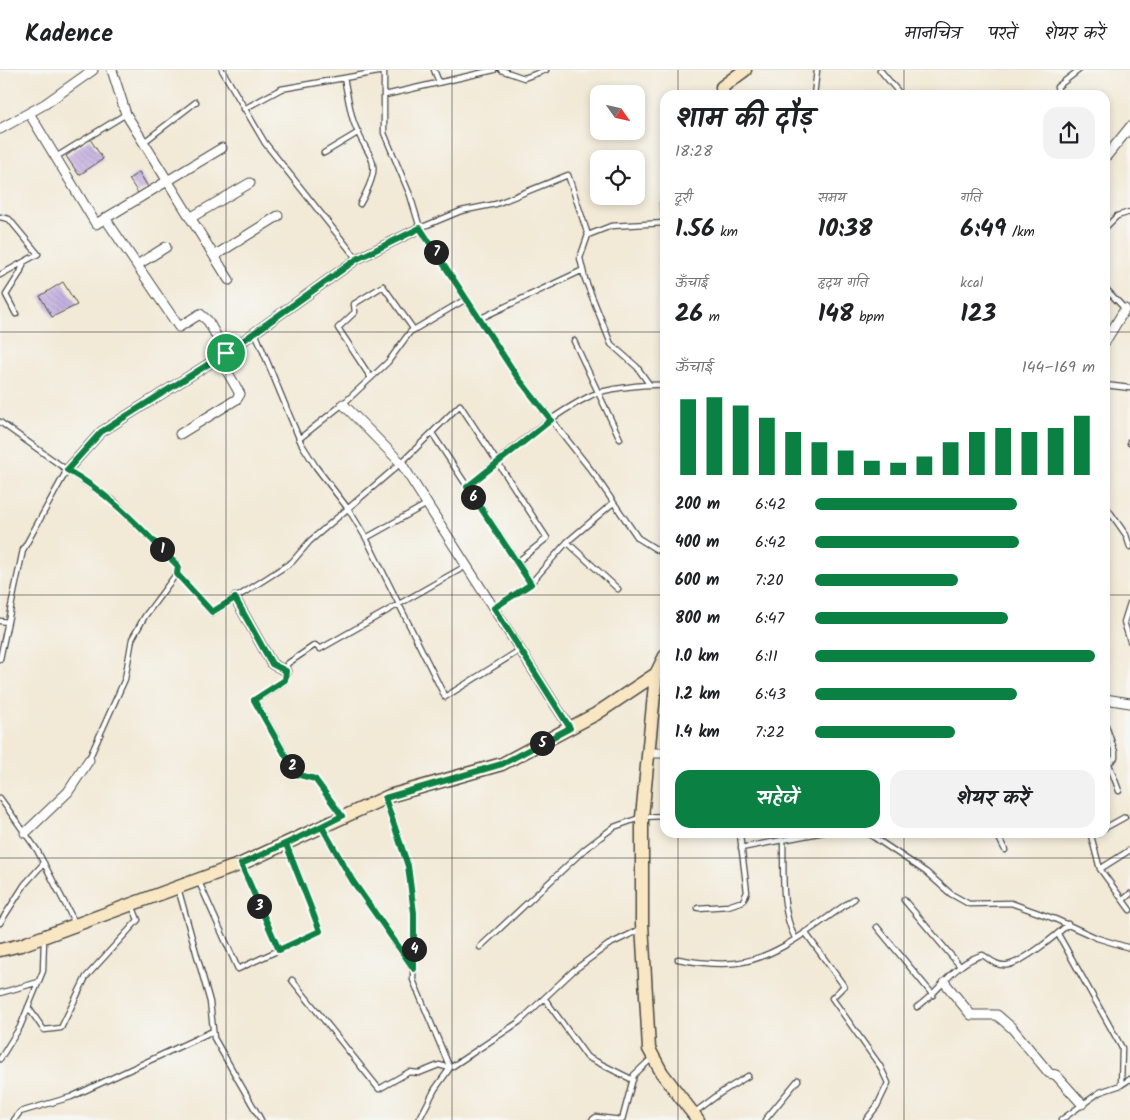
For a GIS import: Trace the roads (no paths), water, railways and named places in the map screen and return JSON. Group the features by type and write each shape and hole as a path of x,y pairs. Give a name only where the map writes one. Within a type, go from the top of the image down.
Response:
{"street":[{"path":"0,129 29,113 94,70"},
{"path":"112,70 126,114 229,280"},
{"path":"722,90 722,87 737,72"},
{"path":"29,113 96,224 222,148"},
{"path":"1110,152 1130,127"},
{"path":"190,218 250,183"},
{"path":"214,256 278,216"},
{"path":"105,218 179,326 200,314 208,320 240,394 237,399 180,434"},
{"path":"67,470 101,432 223,355 357,259 420,228"},
{"path":"137,265 166,247"},
{"path":"1110,334 1126,309"},
{"path":"343,404 400,463 570,728"},
{"path":"235,598 272,664 286,671"},
{"path":"660,666 656,674 642,817 642,928 649,1049 662,1073 695,1117"},
{"path":"0,950 44,936 241,864 342,816 385,798 502,764 596,714 656,674"},
{"path":"1110,700 1130,703"},
{"path":"648,753 660,753"},
{"path":"26,833 68,792 89,760"},
{"path":"945,983 971,1014 997,1015 1012,1028 1049,1073 1056,1075 1082,1104"}],"lane":[{"path":"222,70 265,143 357,259"},
{"path":"244,109 281,89 384,70 384,133 410,196 420,228 516,375 594,474 612,503 638,538 660,551"},
{"path":"434,70 439,82"},
{"path":"385,96 494,70"},
{"path":"501,70 524,78 546,70"},
{"path":"814,90 816,70"},
{"path":"880,70 898,90"},
{"path":"1058,90 1057,88 1079,70"},
{"path":"344,78 354,121 372,156 374,168 370,186 360,204"},
{"path":"144,142 196,102"},
{"path":"56,157 126,114"},
{"path":"324,154 359,132"},
{"path":"420,228 461,211 496,204 568,175 588,235 580,258 583,270 611,344 637,367 649,384"},
{"path":"1110,223 1117,216 1130,212"},
{"path":"0,217 9,219 38,254 0,275"},
{"path":"588,235 611,226 660,223"},
{"path":"16,314 6,296 20,273 24,262"},
{"path":"480,319 583,270"},
{"path":"370,378 338,328 355,312 354,304 383,286 414,330"},
{"path":"1110,293 1126,309"},
{"path":"299,439 343,404 414,330 466,299"},
{"path":"256,332 299,439 316,466 349,510 366,538 445,697 520,650"},
{"path":"574,341 620,439"},
{"path":"467,487 551,420 591,395 649,384 660,385"},
{"path":"1110,386 1130,388"},
{"path":"177,574 212,612 292,562 310,541 349,510 460,405 547,538 516,563"},
{"path":"0,422 115,502 178,566 177,574 145,616 132,639 125,679 89,760"},
{"path":"432,433 531,584"},
{"path":"0,659 23,550 67,470"},
{"path":"494,608 531,584 567,542 612,503"},
{"path":"366,538 427,504"},
{"path":"1110,512 1126,535 1130,545"},
{"path":"567,542 618,589"},
{"path":"342,816 315,779 296,774 254,700 285,680 288,664 315,645 320,649 467,566"},
{"path":"1130,603 1124,622 1130,641"},
{"path":"0,621 8,622"},
{"path":"1110,738 1115,752 1115,758 1110,762"},
{"path":"1110,772 1119,791"},
{"path":"0,798 26,833 76,924"},
{"path":"385,798 408,866 414,913 414,980 450,1068"},
{"path":"480,947 585,849 614,827 642,817 660,816"},
{"path":"1110,825 1125,817"},
{"path":"322,827 352,880 414,969"},
{"path":"698,908 728,906 743,901 747,892 740,838"},
{"path":"741,848 790,838"},
{"path":"875,838 926,872 950,894 969,904 1011,903 1068,924 1097,938 1130,948"},
{"path":"999,838 1005,850"},
{"path":"1091,838 1100,869 1130,910"},
{"path":"783,840 785,907 788,923 795,938"},
{"path":"198,880 238,968 320,931 286,844"},
{"path":"1100,869 1130,850"},
{"path":"0,923 25,884 44,863"},
{"path":"241,864 279,950"},
{"path":"177,887 210,1002 214,1038 261,1120"},
{"path":"1123,900 1130,894"},
{"path":"678,959 706,964 737,963 770,952 805,932 854,899"},
{"path":"904,900 960,966"},
{"path":"28,1008 44,1030 62,1028 86,977 138,920 132,904"},
{"path":"917,1007 933,995 970,958 983,955 997,965 1009,965 1052,940 1068,924"},
{"path":"877,927 933,995"},
{"path":"418,1120 435,1089 450,1068 519,1022 573,971 608,945 642,928"},
{"path":"805,932 844,986 832,998 880,1066 888,1082 877,1106 866,1120"},
{"path":"1058,934 1122,1048 1121,1085"},
{"path":"0,1059 20,1027 44,971 44,936"},
{"path":"292,980 379,1089 410,1072 419,1073 439,1065 450,1068"},
{"path":"0,993 39,982"},
{"path":"545,999 587,1057 633,1080"},
{"path":"14,1120 20,1112 71,1097 213,1031"},
{"path":"592,1120 596,1117 621,1120 634,1075 653,1057"},
{"path":"695,1117 722,1092 748,1076"},
{"path":"1061,1120 1068,1118 1082,1104 1100,1092 1121,1085 1130,1079"},
{"path":"765,1120 798,1080"}]}
